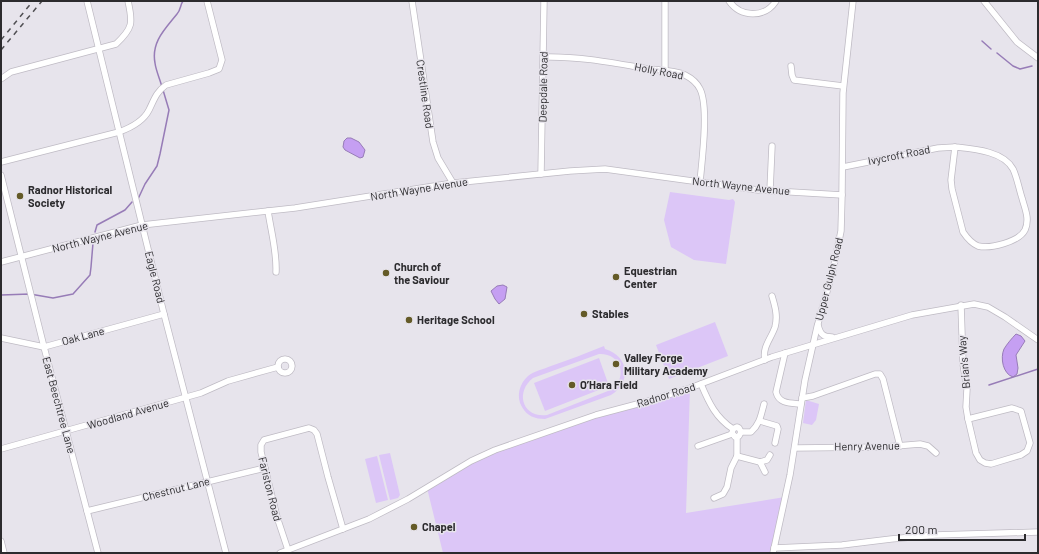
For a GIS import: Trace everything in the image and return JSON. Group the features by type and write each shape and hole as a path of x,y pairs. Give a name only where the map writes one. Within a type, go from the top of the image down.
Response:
{"street":[{"name":"Eagle Road","path":"87,1 164,314 226,553"},
{"path":"1,79 11,72 116,44 126,34 132,19 128,1"},
{"path":"1,162 119,132 132,127 148,112 152,101 160,89 166,85 210,73 219,69 222,60 207,1"},
{"name":"Crestline Road","path":"412,1 433,142 438,158 453,183"},
{"name":"Deepdale Road","path":"541,174 544,1"},
{"path":"665,1 665,71"},
{"path":"729,1 739,10 748,14 768,10 776,1"},
{"name":"Upper Gulph Road","path":"773,551 785,497 801,401 813,344 838,251 842,195 843,86 853,1"},
{"path":"984,1 1017,42 1038,58"},
{"name":"Holly Road","path":"544,57 584,58 683,74 691,78 700,88 704,99 705,115 700,182"},
{"path":"791,66 794,80 843,86"},
{"path":"770,190 772,146"},
{"name":"Ivycroft Road","path":"842,167 930,149 955,147 997,155 1006,160 1012,168 1028,217 1026,229 1019,237 1012,241 985,247 974,244 963,232 951,180 955,147"},
{"name":"North Wayne Avenue","path":"1,262 142,225 295,208 453,183 541,174 605,169 770,190 842,195"},
{"name":"East Beechtree Lane","path":"1,175 98,553"},
{"path":"268,211 276,254 276,272"},
{"path":"764,360 763,353 775,327 776,310 772,296"},
{"name":"Radnor Road","path":"280,553 369,519 408,499 485,454 596,415 645,402 701,384 785,353 912,315 961,305 974,304 988,307 1038,340"},
{"name":"Brian's Way","path":"961,305 963,364 967,389 966,407 968,419 976,453 980,460 991,464 1021,456 1027,451 1030,443 1021,411 1012,408 968,419"},
{"name":"Oak Lane","path":"1,338 44,347 164,314"},
{"path":"818,325 820,334 823,336 836,337"},
{"path":"785,353 776,392 777,397 781,401 801,401 874,374 880,374 883,379 900,446"},
{"name":"Woodland Avenue","path":"1,450 186,397 211,389 228,381 278,367"},
{"path":"701,384 714,411 725,424 736,433 737,456 731,468 726,491 714,498"},
{"path":"698,446 736,433 751,432 756,428 760,421 764,404"},
{"path":"760,421 777,426 778,429 775,443"},
{"name":"Fariston Road","path":"288,550 277,517 261,452 261,445 264,440 309,428 318,434 328,477 343,529"},
{"name":"Henry Avenue","path":"794,448 900,446 920,444 928,446 936,454"},
{"path":"737,456 760,462 767,460 770,455"},
{"path":"760,462 765,472"},
{"name":"Chestnut Lane","path":"87,511 265,468"},
{"path":"773,551 935,535 1038,532"},
{"path":"1,541 4,553"}],"shaded area":[{"path":"347,138 351,138 359,142 365,150 363,157 360,158 345,150 343,147 344,141"},
{"path":"670,192 729,200 733,199 735,202 726,264 694,260 671,247 664,220"},
{"path":"503,285 507,287 505,299 499,304 491,291 497,286"},
{"path":"715,322 728,356 669,379 656,345"},
{"path":"1016,334 1021,336 1025,341 1016,355 1018,368 1017,374 1013,377 1007,373 1003,365 1002,357 1004,349"},
{"path":"604,346 605,349 613,352 619,357 623,363 625,377 618,390 611,395 545,419 526,413 520,403 519,391 522,383 530,374","holes":["599,354 612,357 620,366 620,377 618,383 613,389 547,415 538,415 527,408 524,403 524,390 533,378"]},
{"name":"O’Hara Field","path":"599,358 609,386 545,411 534,383"},
{"path":"690,388 686,513 785,497 773,553 443,553 427,488 471,461 537,436"},
{"path":"806,400 819,404 816,420 812,425 803,423"},
{"path":"390,453 400,495 398,498 390,500 379,455"},
{"path":"377,456 388,500 376,503 365,459"}],"waterway":[{"path":"162,87 156,66 154,55 155,49 160,36 180,9 183,1"},
{"path":"982,41 991,49"},
{"path":"997,53 1013,66 1020,69 1032,66"},
{"path":"138,199 145,184 157,166 160,154 169,110 163,90"},
{"path":"95,232 97,225 125,210 132,202"},
{"path":"1,295 30,294 53,298 73,294 90,275 93,243"},
{"path":"989,385 1038,369"}],"railway":[{"path":"1,40 33,1"},
{"path":"1,50 42,1"}],"place":[{"name":"Radnor Historical Society","path":"20,196"},
{"name":"Church of the Saviour","path":"386,273"},
{"name":"Equestrian Center","path":"616,277"},
{"name":"Stables","path":"584,314"},
{"name":"Heritage School","path":"409,320"},
{"name":"Valley Forge Military Academy","path":"616,364"},
{"name":"O’Hara Field","path":"572,385"},
{"name":"Chapel","path":"414,527"}]}
